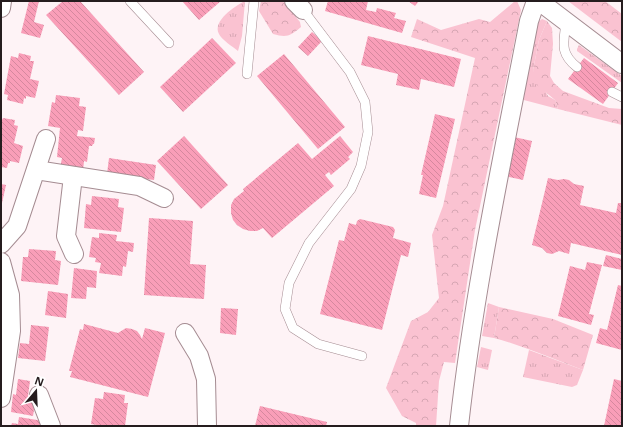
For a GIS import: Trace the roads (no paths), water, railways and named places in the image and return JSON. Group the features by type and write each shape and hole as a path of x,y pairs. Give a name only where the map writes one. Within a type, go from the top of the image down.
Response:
{"street":[{"path":"1,8 2,1"},
{"path":"459,426 466,363 490,227 529,21 537,1 622,64"},
{"path":"1,244 17,226 46,139"},
{"path":"36,170 139,186 164,198"},
{"path":"73,176 66,236 74,254"},
{"path":"1,262 10,295 11,331 1,398"},
{"path":"185,333 199,356 206,379 207,426"},
{"path":"39,395 52,426"}],"lane":[{"path":"130,1 169,43"},
{"path":"247,74 254,1"},
{"path":"298,5 350,72 365,102 368,132 361,166 351,190 309,243 289,283 285,309 293,328 318,344 362,356"},
{"path":"566,22 564,44 565,54 568,60 577,66"},
{"path":"612,92 622,97"}]}
